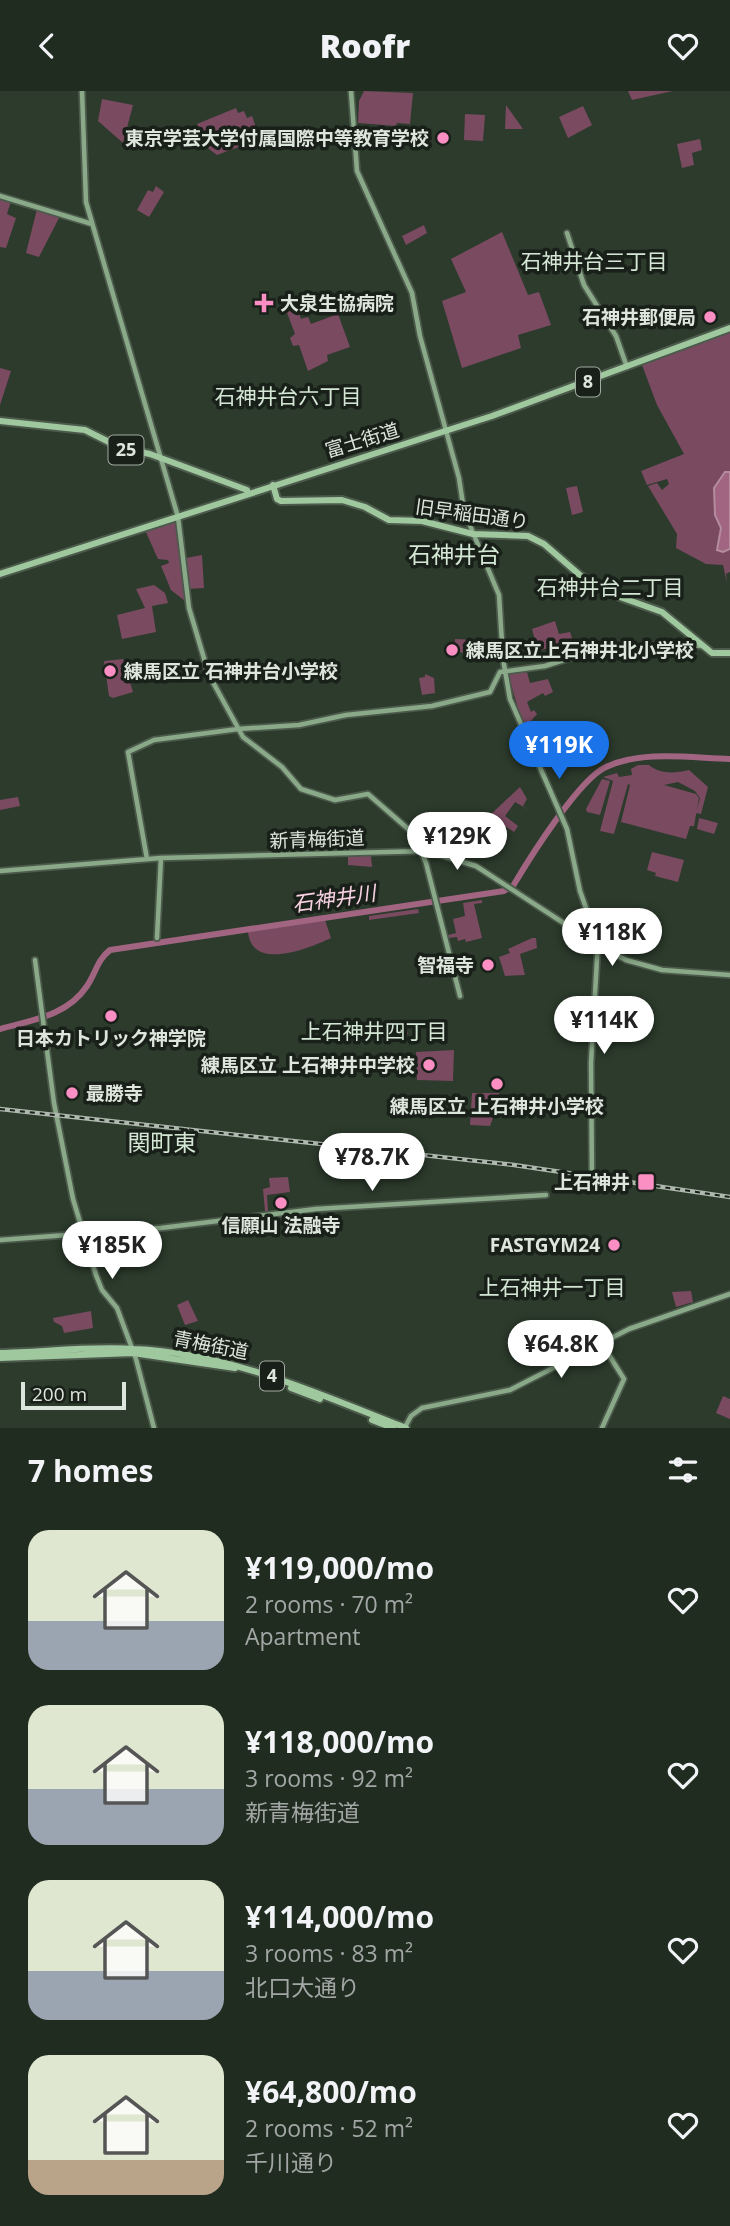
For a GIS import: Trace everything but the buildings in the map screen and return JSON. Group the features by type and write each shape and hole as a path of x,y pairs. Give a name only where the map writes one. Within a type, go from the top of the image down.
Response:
{"main road":[{"name":"富士街道","path":"0,574 444,431 628,368 730,328"},
{"name":"25","path":"0,421 44,428 82,429 121,448 159,457 247,490 248,493"},
{"name":"旧早稲田通り","path":"273,485 277,499 281,501 342,501 365,507 389,520 422,520 473,534 523,535 536,540 581,576 620,597 662,612 701,646 716,654 730,653"},
{"name":"青梅街道","path":"132,1351 244,1371 394,1428"},
{"name":"青梅街道","path":"0,1356 132,1351 242,1366 405,1428"}],"street":[{"path":"82,91 86,202 178,517 193,629 209,675 247,743 282,767 309,793 335,800 365,794 372,796 414,834 436,902 460,996"},
{"path":"351,91 357,171 412,293 444,431 473,534 499,595 505,671 513,707 563,818 572,844 580,891 599,946 591,1056 592,1173 595,1189"},
{"path":"0,196 92,224"},
{"path":"566,233 584,285 615,334 628,368"},
{"path":"147,859 128,752 154,740 238,729 299,725 346,715 432,706 490,692 498,674 505,671 545,666 602,648 680,644 701,646"},
{"name":"新青梅街道","path":"0,871 147,859 421,850 458,858 498,879 599,946 646,967 730,975"},
{"path":"157,938 161,859"},
{"path":"36,960 54,1103 72,1199 98,1281 117,1308 154,1428"},
{"path":"0,1240 161,1228 309,1210 546,1195"},
{"path":"405,1428 411,1416 422,1408 510,1389 629,1329 730,1294"},
{"path":"602,1343 624,1379 602,1428"}],"shaded area":[{"path":"364,91 413,93 410,124 397,123 396,126 358,123 359,101"},
{"path":"628,91 673,91 632,100"},
{"path":"102,99 133,105 123,143 98,121"},
{"path":"506,105 523,129 505,129"},
{"path":"583,106 592,125 568,138 559,117"},
{"path":"236,108 238,113 244,111 247,118 252,116 260,139 217,155 209,149 197,124"},
{"path":"465,114 485,115 483,141 464,140"},
{"path":"700,139 702,150 692,153 694,165 682,168 677,144"},
{"path":"156,186 164,192 149,217 137,210 148,190 153,192"},
{"path":"0,197 11,201 7,214 16,218 6,248 0,247"},
{"path":"37,209 60,216 39,257 26,253"},
{"path":"424,225 427,233 406,245 402,236"},
{"path":"502,232 528,295 539,292 551,325 518,335 521,348 462,368 442,301 466,292 451,259"},
{"path":"297,307 301,319 308,317 311,324 338,314 350,347 327,355 328,361 308,371 299,345 293,346 290,338 295,334 286,310"},
{"path":"730,331 730,572 726,574 727,583 723,565 706,564 676,548 677,534 648,486 657,483 662,490 669,484 667,479 647,485 641,471 684,454 657,405 642,365"},
{"path":"0,368 11,371 0,405"},
{"path":"725,472 730,472 730,549 723,552 717,550 721,528 715,515 714,488"},
{"path":"577,486 583,512 572,515 566,488"},
{"path":"176,521 185,601 171,590 161,566 169,563 168,560 158,559 145,530"},
{"path":"202,555 204,588 187,589 186,558"},
{"path":"154,585 165,593 168,603 152,606 156,632 122,639 117,615 145,608 136,589"},
{"path":"555,621 559,634 570,632 573,641 538,651 532,629"},
{"path":"455,639 477,640 475,653 454,652"},
{"path":"123,659 133,692 113,698 109,696 104,661"},
{"path":"527,672 530,683 548,679 553,692 545,696 543,693 527,702 531,712 534,710 537,714 524,729 508,674"},
{"path":"425,674 434,678 435,693 422,695 419,678 425,677"},
{"path":"638,765 649,765 668,772 689,770 708,787 701,814 696,813 694,826 690,826 686,839 621,822 630,785 628,784 614,834 600,831 613,781 603,777 617,773 619,777 632,775 631,769","holes":["678,782 695,791 700,798 697,809 699,798 696,794 664,785"]},
{"path":"602,779 610,781 600,815 587,812 586,809"},
{"path":"520,787 527,799 523,806 529,810 515,802 505,816 518,826 514,832 497,821 487,836 499,845 485,836 481,829 489,816"},
{"path":"18,797 20,806 0,810 0,800"},
{"path":"699,818 718,823 714,834 697,829"},
{"path":"652,852 684,860 678,882 655,876 656,873 647,870"},
{"path":"371,855 372,867 348,865 348,857"},
{"path":"482,900 482,903 474,904 482,938 466,942 465,939 458,941 457,937 448,938 448,935 456,933 453,919 465,916 463,903"},
{"path":"418,909 419,913 369,920 369,916"},
{"path":"325,920 331,938 283,954 260,951 252,944 248,932"},
{"path":"536,938 537,948 520,954 525,975 505,976 499,957 510,953 508,949"},
{"path":"390,1022 405,1022 408,1034 389,1040"},
{"path":"454,1050 453,1081 417,1080 416,1052"},
{"path":"472,1093 499,1093 499,1115 494,1115 490,1126 470,1125"},
{"path":"288,1177 290,1192 267,1195 268,1211 265,1211 263,1189 270,1187 269,1178"},
{"path":"691,1291 693,1302 676,1307 672,1292"},
{"path":"188,1300 198,1321 185,1325 177,1305"},
{"path":"91,1311 93,1328 64,1333 62,1326 54,1322 53,1318"},
{"path":"723,1396 730,1399 730,1419 716,1413"}],"waterway":[{"name":"石神井川","path":"0,1029 48,1015 69,1004 87,986 99,962 110,950 504,891 513,886 542,840 582,787 606,767 636,758 651,757 730,759"}],"railway":[{"path":"0,1109 514,1165 730,1197"}],"place":[{"name":"東京学芸大学付属国際中等教育学校","path":"443,138"},
{"name":"大泉生協病院","path":"264,303"},
{"name":"石神井郵便局","path":"710,317"},
{"name":"練馬区立上石神井北小学校","path":"452,650"},
{"name":"練馬区立 石神井台小学校","path":"110,671"},
{"name":"智福寺","path":"488,965"},
{"name":"日本カトリック神学院","path":"111,1016"},
{"name":"練馬区立 上石神井中学校","path":"429,1065"},
{"name":"練馬区立 上石神井小学校","path":"497,1084"},
{"name":"最勝寺","path":"72,1093"},
{"name":"上石神井","path":"646,1182"},
{"name":"信願山 法融寺","path":"281,1203"},
{"name":"FASTGYM24","path":"614,1245"}],"district":[{"name":"石神井台三丁目","path":"594,262"},
{"name":"石神井台六丁目","path":"288,397"},
{"name":"石神井台","path":"454,555"},
{"name":"石神井台二丁目","path":"610,588"},
{"name":"上石神井四丁目","path":"374,1032"},
{"name":"関町東","path":"162,1143"},
{"name":"上石神井一丁目","path":"552,1288"}]}
